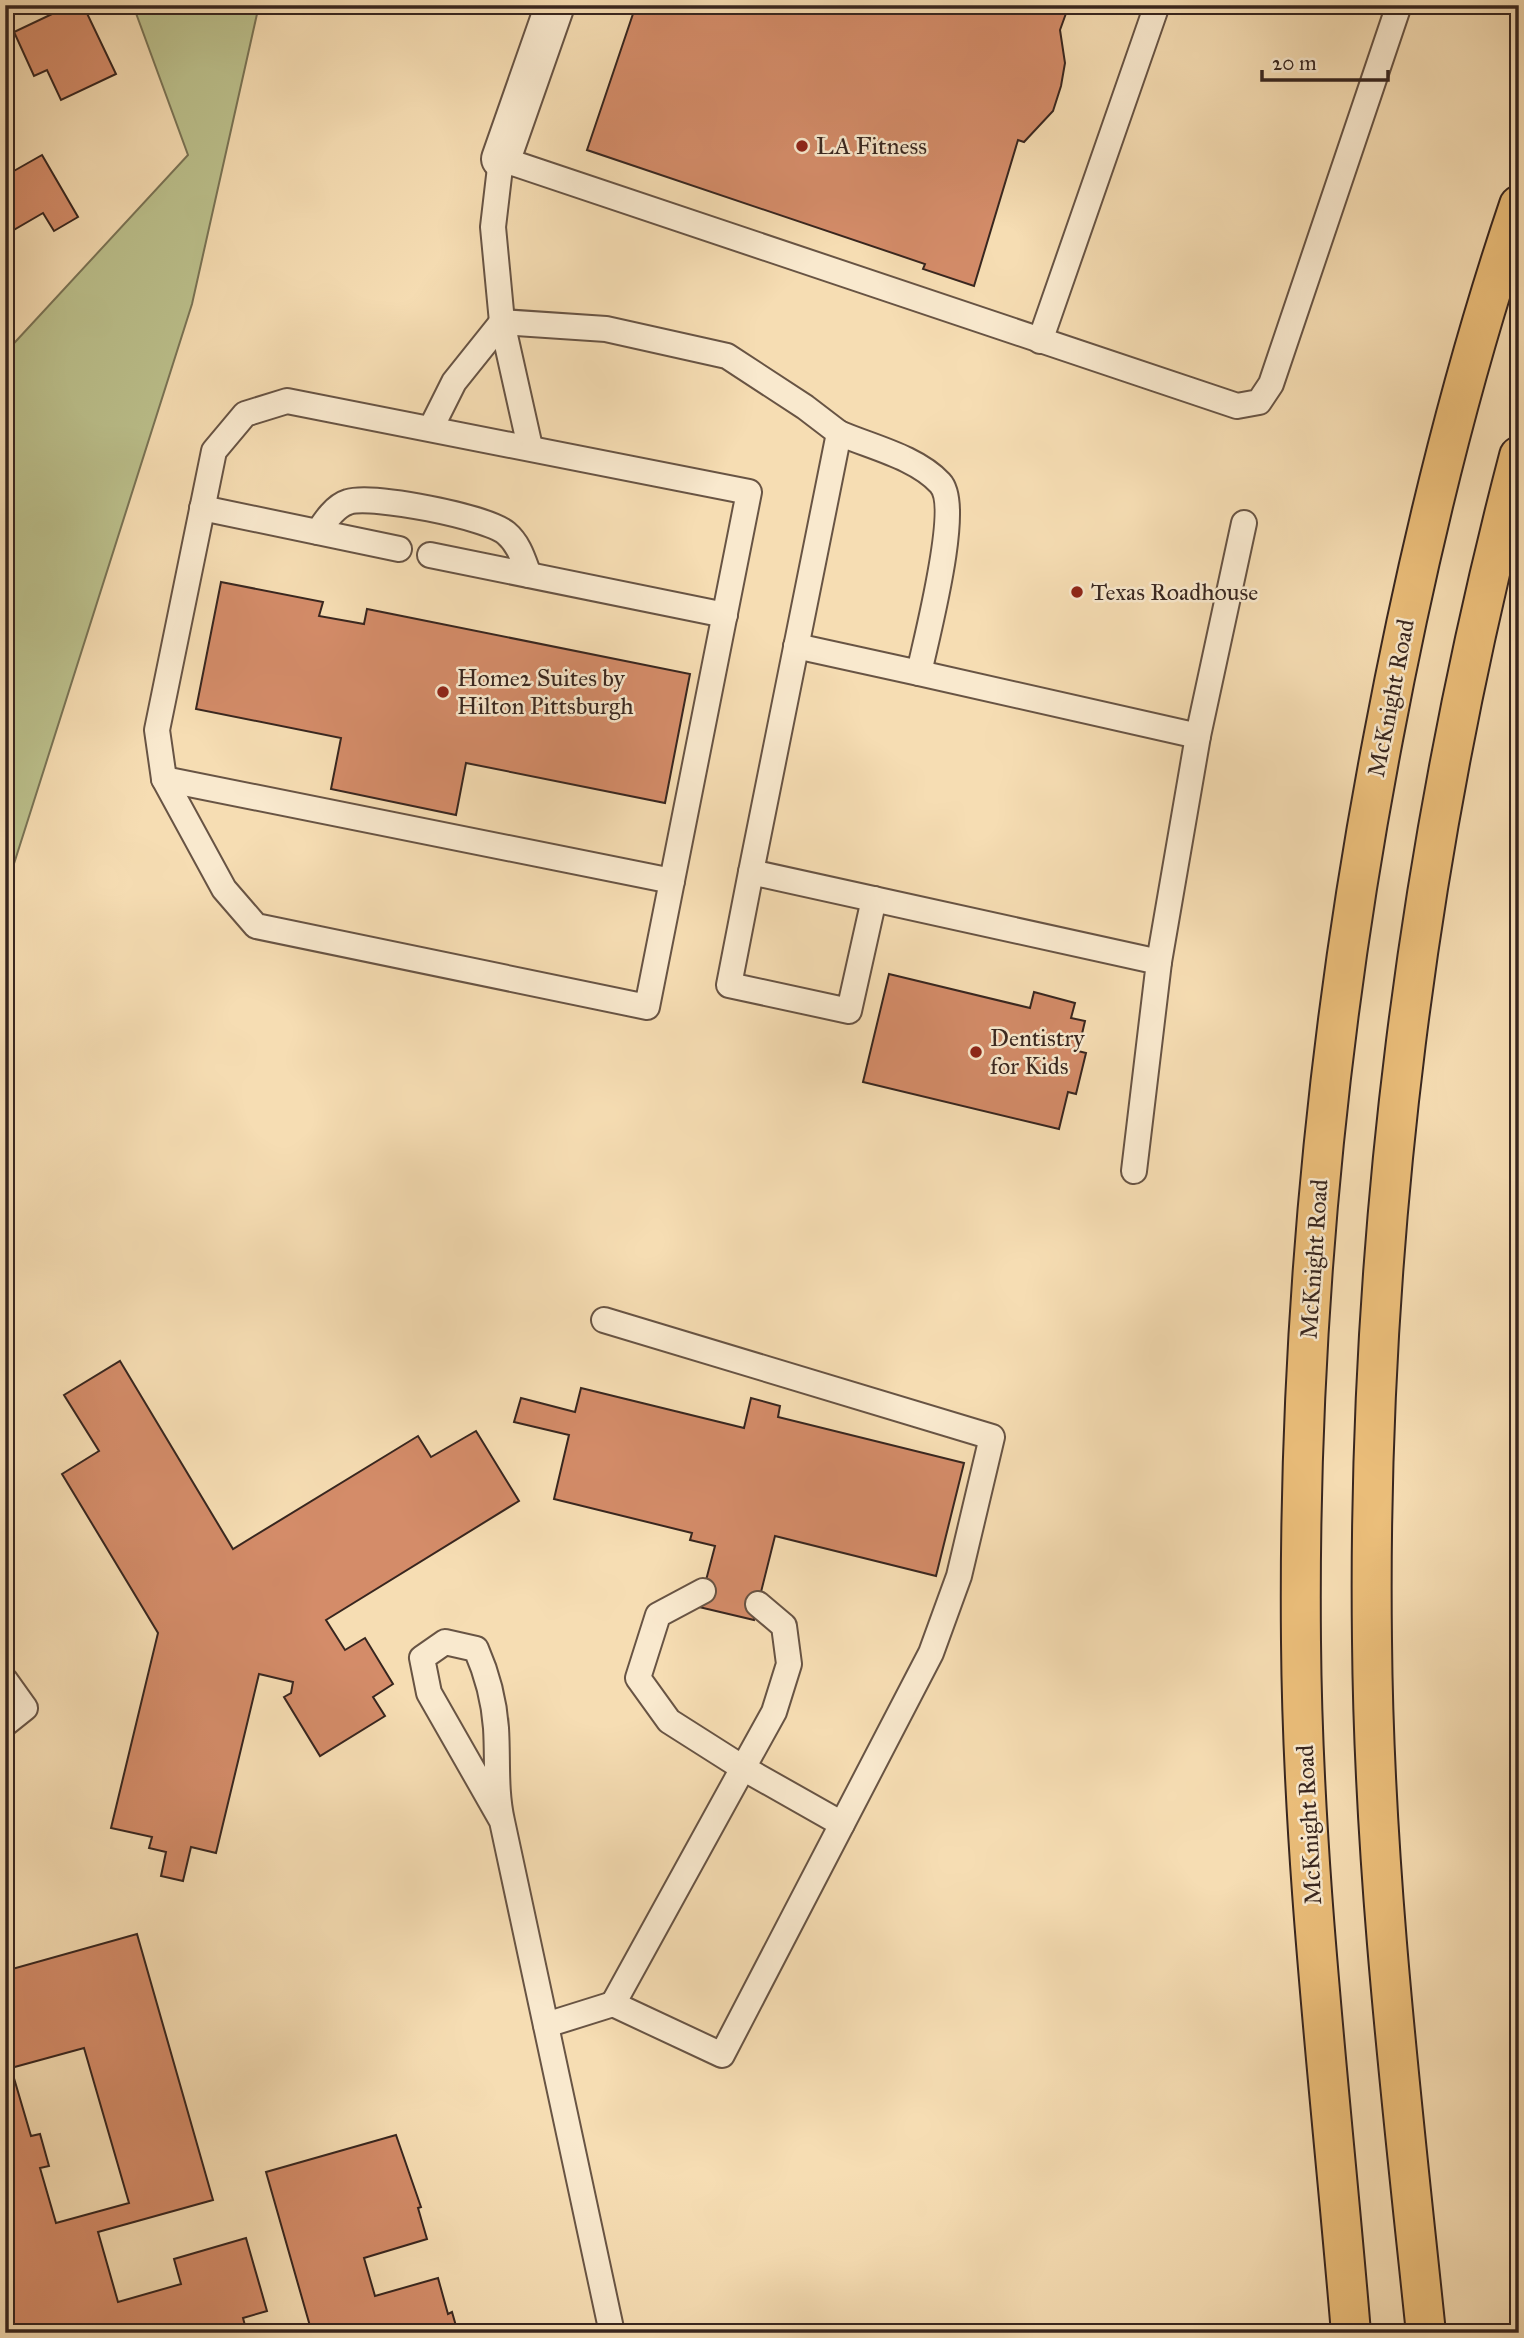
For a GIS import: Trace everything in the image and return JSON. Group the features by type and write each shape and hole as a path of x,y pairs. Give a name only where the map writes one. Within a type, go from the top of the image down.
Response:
{"highway":[{"name":"McKnight Road","path":"1351,2333 1313,1910 1301,1647 1302,1495 1312,1259 1340,994 1356,886 1405,621 1473,349 1519,205"},
{"path":"1426,2333 1384,1905 1372,1646 1376,1395 1394,1140 1426,897 1475,635 1519,456"}],"street":[{"path":"501,159 555,5"}],"lane":[{"path":"1040,341 1157,5"},
{"path":"530,447 502,322 493,227 501,159 1237,406 1249,406 1259,402 1272,384 1399,5"},
{"path":"431,428 454,382 502,322"},
{"path":"502,322 606,329 727,356 805,407 839,433 922,467 943,485 949,521 919,673"},
{"path":"287,401 431,428 748,492 647,1007 256,926 224,889 164,779 157,730 214,451 245,414 287,401"},
{"path":"839,433 729,985 849,1012 874,899"},
{"path":"318,532 335,510 347,502 374,499 484,521 504,531 518,545 529,575"},
{"path":"202,509 399,549"},
{"path":"1134,1171 1159,962 1198,736 1244,523"},
{"path":"430,555 725,615"},
{"path":"796,646 1198,736"},
{"path":"164,779 672,881"},
{"path":"751,872 1159,962"},
{"path":"546,2025 613,2004 722,2055 931,1653 959,1576 992,1437 604,1320"},
{"path":"704,1591 658,1615 638,1678 669,1721 743,1768 842,1824"},
{"path":"613,2004 774,1712 789,1664 784,1626 758,1604"},
{"path":"502,1821 429,1693 422,1658 445,1642 476,1649 488,1677 496,1727 495,1793 502,1821 612,2333"},
{"path":"5,1680 25,1708 5,1724"}],"green space":[{"path":"133,5 259,5 192,304 5,892 5,353 188,155"}],"building":[{"path":"71,5 83,5 116,74 61,100 47,70 34,76 14,32"},
{"name":"LA Fitness","path":"636,5 1069,5 1060,30 1065,63 1053,111 1024,142 1018,140 974,286 923,269 925,264 587,150"},
{"path":"42,155 78,217 54,231 43,213 5,235 5,176"},
{"name":"Home2 Suites by Hilton Pittsburgh","path":"221,582 323,602 319,616 364,624 367,609 690,674 665,803 466,763 456,815 331,789 341,738 196,709"},
{"name":"Dentistry for Kids","path":"889,974 1030,1008 1034,992 1075,1003 1071,1018 1085,1021 1078,1051 1086,1053 1076,1094 1068,1092 1059,1129 863,1082"},
{"path":"120,1361 233,1549 418,1436 431,1457 476,1431 519,1501 326,1620 345,1650 365,1638 393,1684 373,1697 385,1716 320,1756 284,1697 291,1693 293,1682 259,1674 216,1853 191,1847 183,1881 161,1876 166,1852 149,1848 152,1837 111,1828 158,1633 62,1474 99,1451 64,1395"},
{"path":"581,1388 744,1428 751,1398 780,1406 778,1417 964,1463 936,1576 775,1536 754,1620 699,1607 715,1546 690,1540 692,1533 554,1499 569,1435 514,1422 521,1398 575,1412"},
{"path":"137,1934 213,2200 98,2232 118,2302 181,2284 174,2259 246,2238 267,2311 243,2318 247,2333 5,2333 5,1971","holes":["84,2048 129,2203 56,2223 40,2168 49,2166 40,2134 31,2136 11,2068"]},
{"path":"396,2135 421,2207 418,2208 427,2239 364,2258 375,2296 438,2278 448,2314 452,2312 458,2333 312,2333 266,2172"}],"place":[{"name":"LA Fitness","path":"802,146"},
{"name":"Texas Roadhouse","path":"1077,592"},
{"name":"Home2 Suites by Hilton Pittsburgh","path":"443,692"},
{"name":"Dentistry for Kids","path":"976,1052"}]}
